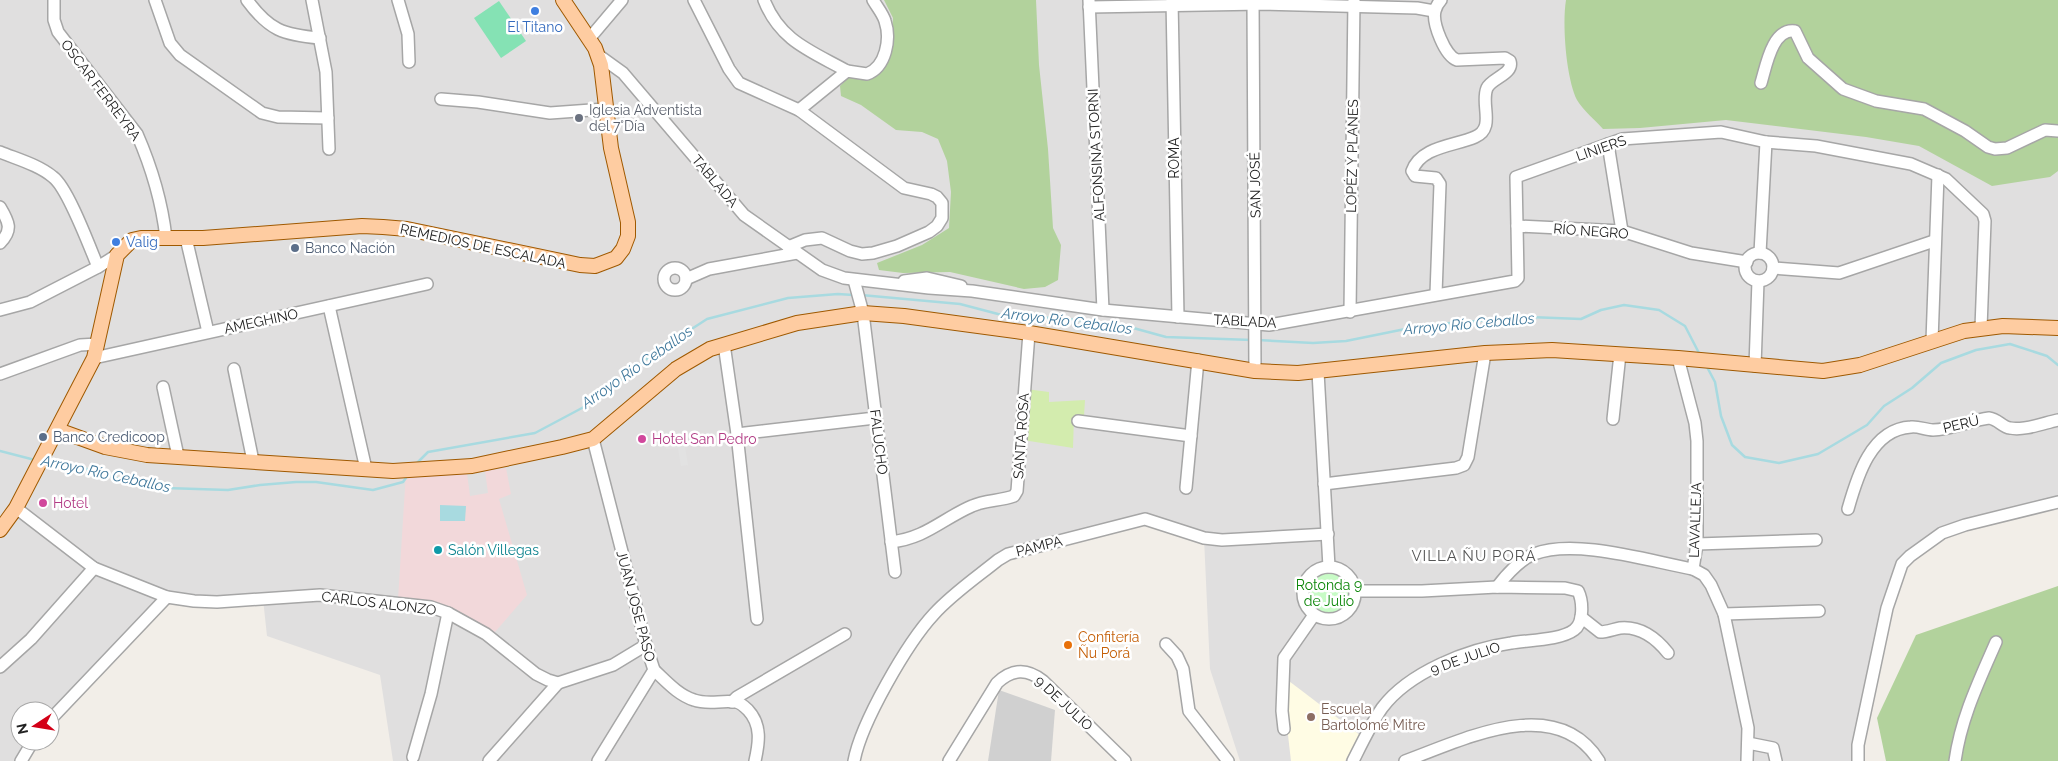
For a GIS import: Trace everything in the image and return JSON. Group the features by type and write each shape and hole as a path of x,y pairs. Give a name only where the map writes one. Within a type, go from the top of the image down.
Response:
{"main road":[{"name":"REMEDIOS DE ESCALADA","path":"117,255 132,240 141,238 186,238 383,226 407,229 572,264 595,266 616,258 624,249 628,236 628,222 615,170 605,109 602,70 598,54 563,0"},
{"path":"0,530 16,508 94,358 117,255"},
{"path":"58,430 120,451 393,471 472,466 562,447 593,438 676,369 710,349 797,323 862,308 1198,360 1255,371 1298,373 1485,353 1552,350 1683,358 1806,370 1840,369 1860,365 1932,340 1981,328 2058,328"}],"street":[{"name":"OSCAR FERREYRA","path":"54,0 54,20 58,32 137,134 164,218 166,238"},
{"path":"155,0 170,43 180,55 262,113 278,117 328,118"},
{"path":"247,0 261,18 273,27 286,33 320,38"},
{"path":"312,0 326,72 329,149"},
{"path":"398,0 408,34 408,62"},
{"path":"589,39 622,0"},
{"path":"686,279 709,269 792,250 805,240 822,238 850,251 873,254 929,232 942,218 943,209 942,203 937,197 904,188 799,110 745,87 735,79 703,21 694,0"},
{"path":"764,0 777,26 786,34 847,71 860,74 872,72 885,55 887,36 885,20 873,0"},
{"path":"1436,294 1440,184 1436,178 1415,176 1412,171 1418,160 1436,150 1478,137 1483,131 1487,120 1486,89 1510,69 1511,64 1510,60 1505,58 1457,60 1451,58 1446,53 1435,23 1434,11 1441,0"},
{"name":"SAN JOSÉ","path":"1253,2 1255,371"},
{"path":"1089,3 1354,3 1434,11"},
{"name":"ALFONSINA STORNI","path":"1089,3 1103,310"},
{"name":"ROMA","path":"1172,3 1178,317"},
{"name":"LOPÉZ Y PLANES","path":"1350,312 1354,3"},
{"path":"1760,83 1775,42 1782,34 1789,30 1795,31 1808,58 1843,90 1876,101 1924,109 1965,131 1988,147 1995,149 2007,148 2035,133 2045,130 2058,130"},
{"name":"TABLADA","path":"598,54 622,72 744,215 792,250 830,274 855,284 891,283 972,291 1103,310 1178,317 1256,328 1515,281 1518,278 1517,226"},
{"path":"799,110 847,71"},
{"path":"440,99 478,102 550,113 605,109"},
{"name":"LINIERS","path":"1517,226 1516,177 1631,137 1721,132 1766,142 1816,146 1896,160 1938,176 1952,184 1982,214 1985,221 1981,328"},
{"path":"1760,254 1766,142"},
{"path":"1608,144 1622,231"},
{"path":"0,152 54,177 61,186 98,267"},
{"path":"1932,340 1934,242 1938,176"},
{"path":"0,207 6,217 9,229 0,243"},
{"name":"RÍO NEGRO","path":"1517,226 1622,231 1691,253 1747,262"},
{"path":"186,238 208,332"},
{"path":"1773,268 1839,273 1934,242"},
{"path":"1760,254 1771,260 1773,268 1766,279 1758,281 1748,274 1747,262 1752,256 1760,254"},
{"path":"0,310 30,302 98,267 117,255"},
{"path":"1754,366 1758,281"},
{"name":"AMEGHINO","path":"94,358 427,284"},
{"path":"855,284 862,308"},
{"path":"330,306 366,469"},
{"name":"FALUCHO","path":"862,308 894,572"},
{"name":"SANTA ROSA","path":"891,542 907,540 920,535 982,502 1014,496 1017,491 1029,333"},
{"path":"0,374 80,345 98,344"},
{"path":"724,344 737,434 757,619"},
{"path":"1324,484 1456,468 1464,465 1468,457 1485,353"},
{"path":"1614,419 1620,354"},
{"name":"LAVALLEJA","path":"1683,358 1697,441 1697,544 1693,569 1704,575 1711,585 1724,614 1748,728 1747,761"},
{"path":"1186,488 1198,360"},
{"path":"234,369 253,460"},
{"path":"1318,372 1329,567"},
{"path":"163,387 178,456"},
{"path":"737,434 875,418"},
{"name":"PERÚ","path":"1848,509 1858,474 1870,452 1890,433 1898,429 1912,426 1934,430 1989,418 1996,419 2007,428 2016,429 2058,420"},
{"path":"1078,421 1191,436"},
{"name":"JUAN JOSE PASO","path":"593,438 654,670 598,761"},
{"path":"1858,761 1858,745 1887,608 1902,564 1910,556 1942,534 1965,525 2058,502"},
{"name":"CARLOS ALONZO","path":"16,508 94,568 167,597 194,602 320,595 431,607 448,613 486,634 536,674 558,683"},
{"name":"PAMPA","path":"854,761 864,729 915,638 934,613 998,560 1008,554 1145,519 1204,538 1222,540 1328,534"},
{"path":"1697,544 1816,540"},
{"path":"1497,587 1518,564 1532,555 1547,550 1588,549 1693,569"},
{"path":"1329,567 1343,571 1349,576 1356,591 1352,608 1339,618 1330,620 1314,615 1304,602 1304,586 1312,573 1319,569 1329,567"},
{"path":"0,667 30,639 94,568"},
{"path":"1356,591 1422,591 1497,587 1565,588 1575,590 1581,597 1581,618 1596,630 1600,632 1628,628 1648,634 1659,641 1668,653"},
{"path":"60,709 167,597"},
{"path":"1724,614 1819,611"},
{"path":"413,757 431,694 448,613"},
{"path":"1284,729 1282,711 1284,658 1314,615"},
{"name":"9 DE JULIO","path":"1353,761 1383,708 1397,691 1422,673 1438,664 1496,645 1557,637 1577,629 1581,618"},
{"path":"732,702 737,696 846,634"},
{"path":"1955,761 1958,742 1969,705 1996,642"},
{"path":"1166,644 1177,656 1183,669 1189,711 1228,761"},
{"path":"489,761 558,683 613,665 646,645"},
{"path":"654,670 684,696 707,703 738,702 745,707 754,716 758,725 759,734 755,761"},
{"name":"9 DE JULIO","path":"949,761 997,683 1006,674 1031,672 1043,681 1125,761"},
{"path":"1405,761 1481,734 1530,725 1563,730 1576,736 1594,753 1598,761"},
{"path":"1748,743 1773,748 1776,761"}],"shaded area":[{"path":"0,0 2058,0 2058,502 1965,525 1902,564 1858,761 1240,761 1210,669 1204,538 1152,520 1019,551 934,613 893,674 854,761 393,761 380,675 267,636 263,599 167,597 60,709 60,701 10,701 10,751 27,751 21,761 0,761"},
{"path":"684,441 688,465 681,466 678,448 666,449 665,444"},
{"path":"506,468 511,494 499,499 527,595 495,632 442,604 398,600 406,472 467,473 470,496 488,493 485,471"},
{"name":"Escuela Bartolomé Mitre","path":"1285,678 1360,735 1345,761 1291,761 1285,709"},
{"path":"999,690 1055,710 1051,761 988,761"}],"green space":[{"path":"884,0 1036,0 1039,65 1048,149 1053,228 1061,245 1058,280 1045,287 1024,289 950,272 903,273 879,270 877,263 922,245 949,228 951,192 947,161 938,139 922,132 896,130 861,105 841,96 840,86 849,77 871,77 884,69 891,45 893,18"},
{"path":"1566,0 2058,0 2058,171 2050,177 1992,186 1919,146 1866,137 1726,120 1640,128 1603,129 1580,104 1573,90 1566,51 1564,23"},
{"path":"499,1 526,41 501,58 474,18"},
{"path":"1026,389 1049,392 1049,402 1085,400 1084,416 1074,416 1073,448 1023,440"},
{"name":"Rotonda 9 de Julio","path":"1324,567 1334,567 1348,574 1355,588 1355,598 1348,612 1334,619 1324,619 1314,615 1307,608 1303,598 1303,588 1307,578 1314,571"},
{"path":"2058,586 2058,761 1886,761 1877,718 1916,635"}],"water":[{"path":"440,505 466,506 465,521 440,521"}],"waterway":[{"name":"Arroyo Río Ceballos","path":"416,464 428,452 535,433 602,395 650,356 707,319 788,298 838,294 853,295"},
{"name":"Arroyo Río Ceballos","path":"861,295 960,304 998,314 1126,326 1166,337 1252,340"},
{"name":"Arroyo Río Ceballos","path":"1258,340 1313,343 1346,341 1425,325 1529,317 1581,319 1601,310 1624,305 1659,310 1685,326 1700,355"},
{"name":"Arroyo Río Ceballos","path":"1707,367 1715,382 1721,416 1732,445 1745,457 1779,463 1818,454 1867,425 1884,406 1912,388 1941,363 1976,350 2010,344 2047,356 2058,365"},
{"name":"Arroyo Río Ceballos","path":"0,451 35,460"},
{"name":"Arroyo Río Ceballos","path":"45,463 87,469 126,481 166,488 228,490 260,485 316,482 373,490 403,482 408,475"}],"place":[{"name":"El Titano","path":"535,11"},
{"name":"Iglesia Adventista del 7°Día","path":"579,118"},
{"name":"Valig","path":"116,242"},
{"name":"Banco Nación","path":"295,248"},
{"name":"Banco Credicoop","path":"43,437"},
{"name":"Hotel San Pedro","path":"642,439"},
{"name":"Hotel","path":"43,503"},
{"name":"Salón Villegas","path":"438,550"},
{"name":"Confitería Ñu Porá","path":"1068,645"},
{"name":"Escuela Bartolomé Mitre","path":"1311,717"}],"district":[{"name":"VILLA ÑU PORÁ","path":"1474,556"}]}
